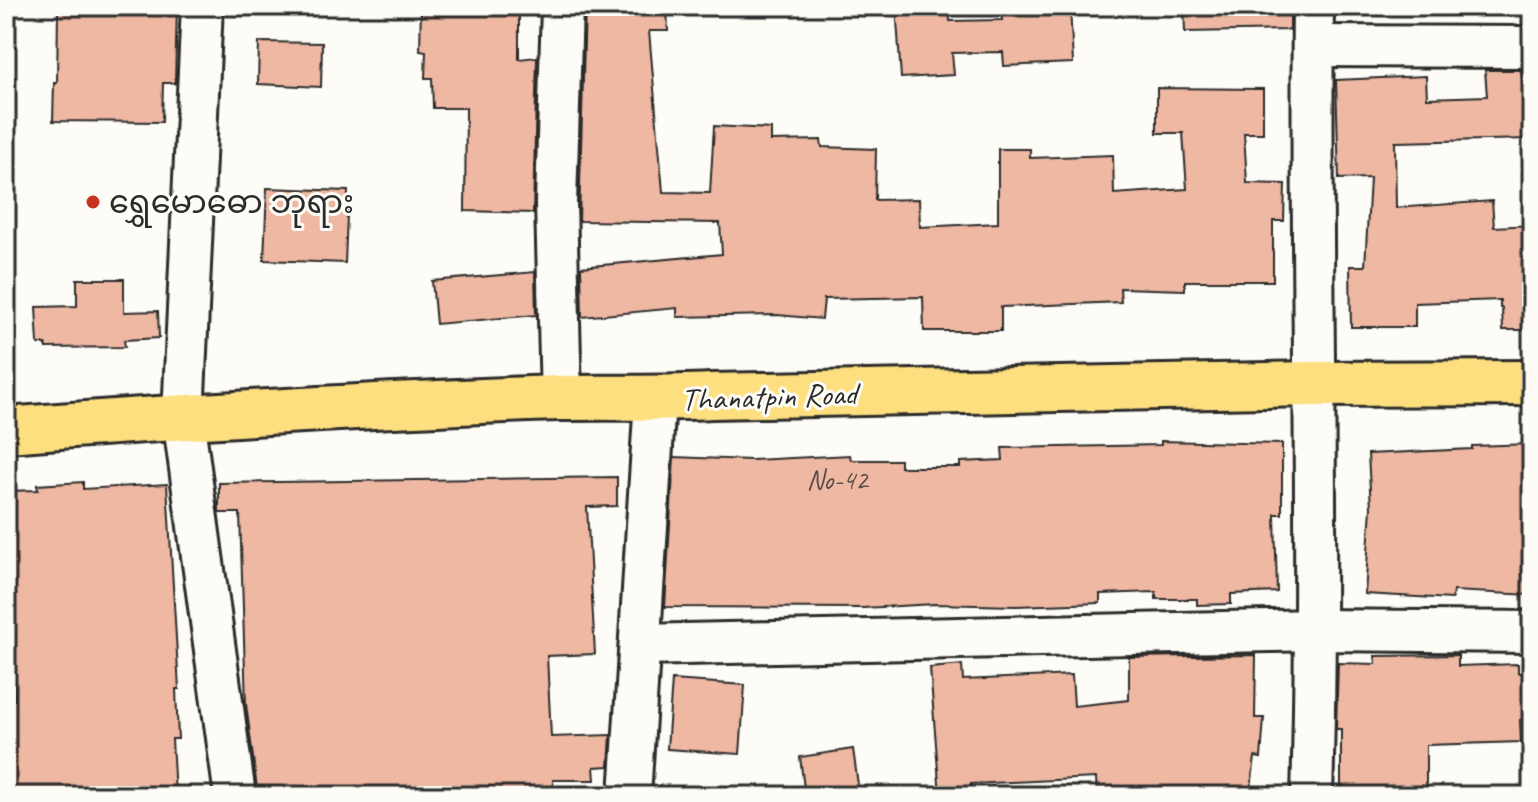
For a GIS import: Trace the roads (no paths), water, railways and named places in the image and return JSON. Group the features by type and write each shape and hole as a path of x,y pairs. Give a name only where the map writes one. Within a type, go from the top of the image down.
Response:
{"main road":[{"name":"Thanatpin Road","path":"6,430 183,417 561,398 655,399 1313,384 1532,383"}],"street":[{"path":"202,6 183,417 235,796"},
{"path":"561,398 556,203 562,6"},
{"path":"1312,796 1317,630 1313,384 1313,6"},
{"path":"1313,46 1532,47"},
{"path":"630,796 655,399"},
{"path":"640,645 1317,630 1532,632"}],"place":[{"name":"ရွှေမောဓော ဘုရား","path":"93,202"}]}
